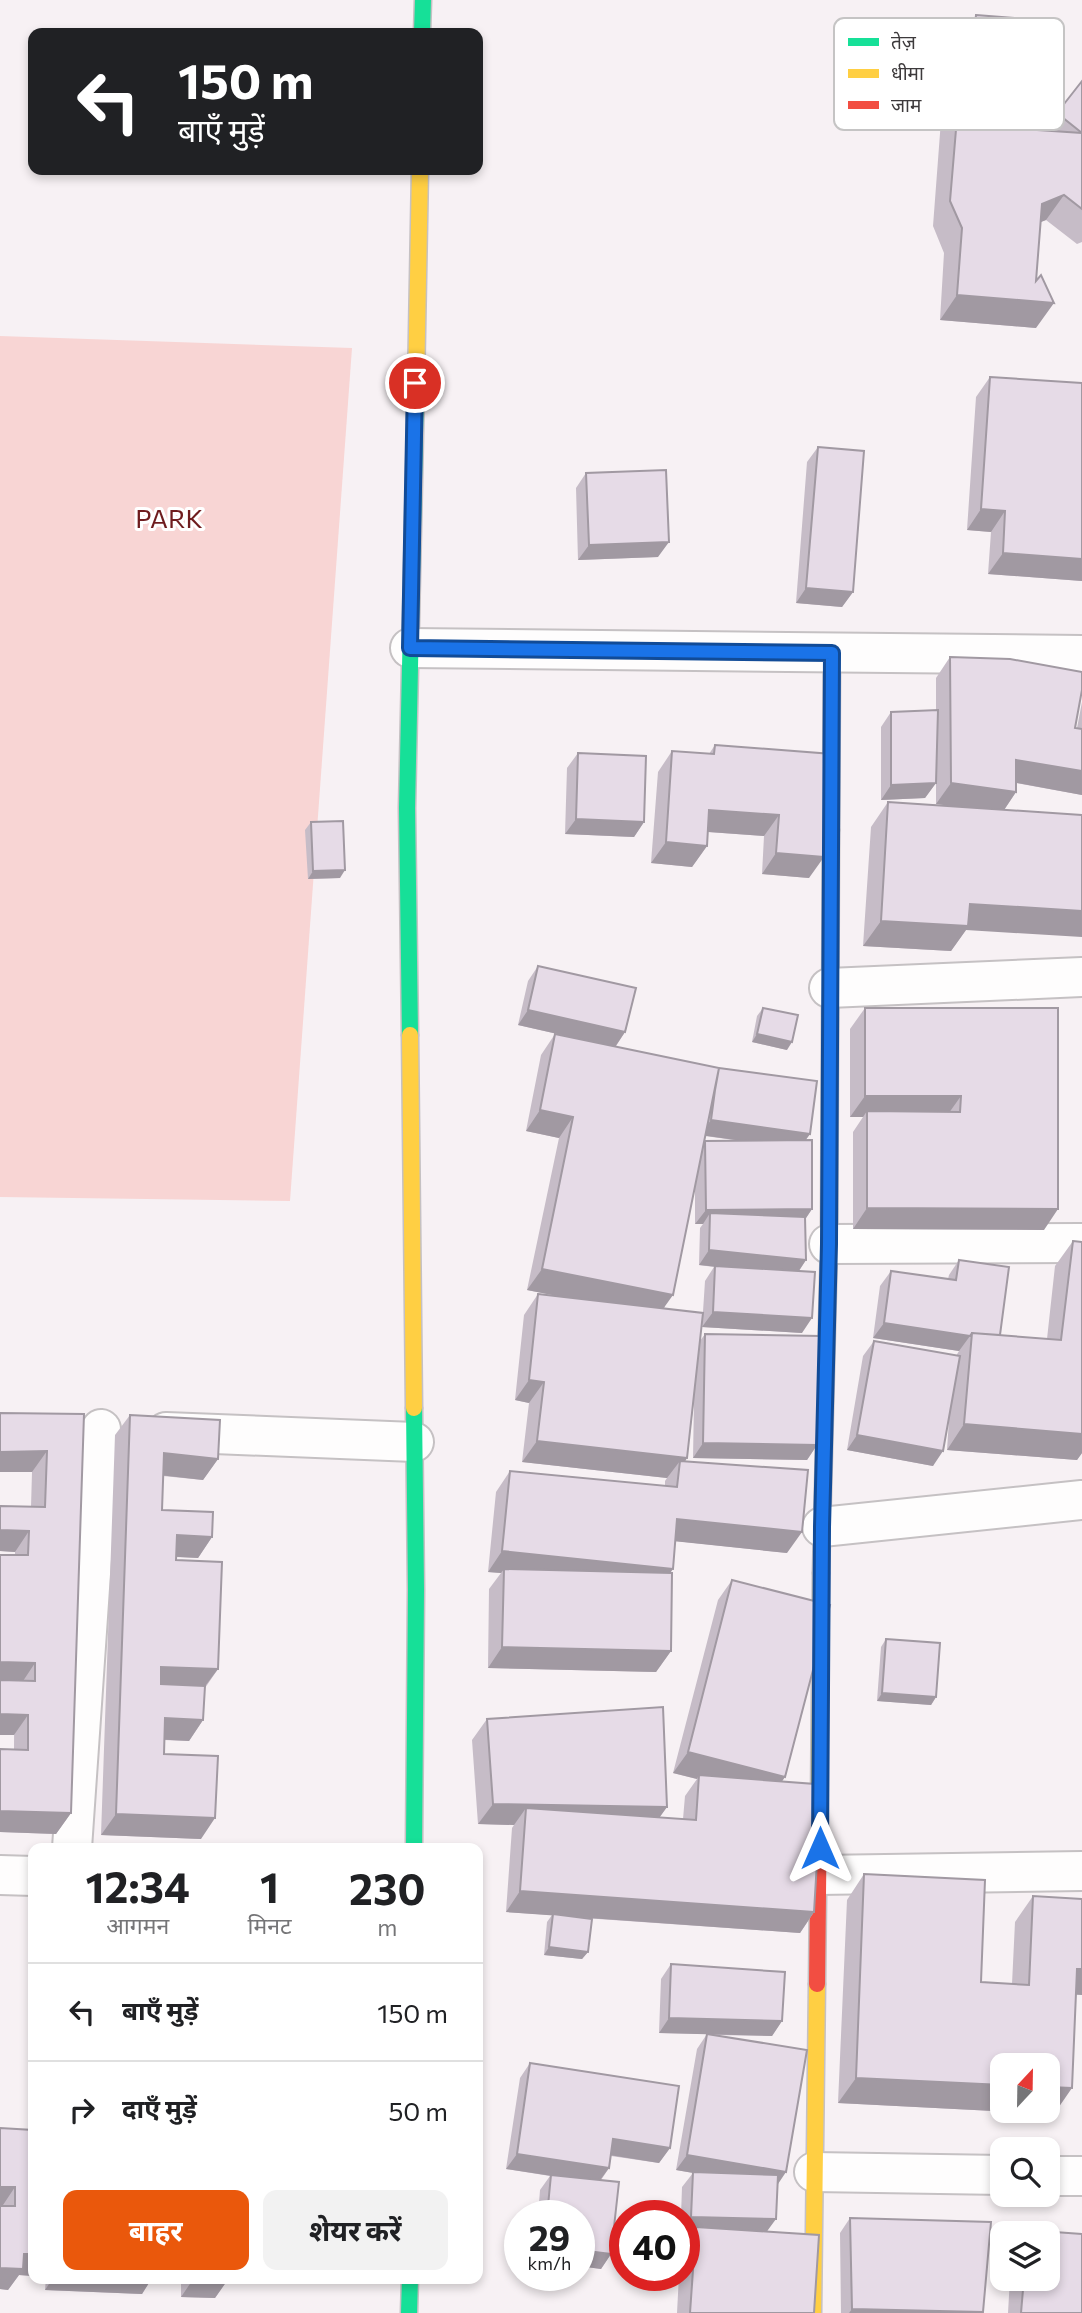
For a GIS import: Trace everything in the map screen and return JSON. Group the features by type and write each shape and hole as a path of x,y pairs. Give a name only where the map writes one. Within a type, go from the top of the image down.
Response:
{"street":[{"path":"422,28 423,0"},
{"path":"414,1843 416,1603 407,808 419,175"},
{"path":"410,648 1082,655"},
{"path":"813,2313 822,1527 829,1244 832,653"},
{"path":"829,988 1082,977"},
{"path":"829,1244 1082,1243"},
{"path":"63,1427 414,1442"},
{"path":"72,1843 101,1429"},
{"path":"822,1527 1082,1500"},
{"path":"820,1875 1082,1871"},
{"path":"0,1875 28,1876"},
{"path":"814,2172 990,2175"},
{"path":"1060,2176 1082,2176"},
{"path":"409,2313 410,2284"}],"green space":[{"name":"PARK","path":"0,336 352,348 290,1201 0,1197"}],"building":[{"path":"976,15 1014,18 976,18"},
{"path":"1082,81 1082,133 1064,119 1064,104"},
{"path":"956,130 1082,133 1082,209 1064,195 1042,204 1036,281 1041,275 1054,303 957,295 962,228 950,201"},
{"path":"990,377 1082,383 1082,559 1003,553 1005,511 981,509"},
{"path":"818,447 864,451 853,592 806,588"},
{"path":"666,470 669,542 589,545 586,473"},
{"path":"950,657 1010,659 1082,672 1082,690 1075,728 1082,729 1082,771 1016,760 1016,792 951,783"},
{"path":"938,710 936,783 891,785 891,712"},
{"path":"715,745 832,754 824,857 776,853 779,815 709,810 707,846 666,842 672,751 714,754"},
{"path":"578,753 646,756 644,822 576,819"},
{"path":"888,802 1082,815 1082,911 970,904 968,926 881,921"},
{"path":"343,821 345,870 313,871 311,822"},
{"path":"538,966 636,988 625,1032 528,1010"},
{"path":"763,1008 798,1015 792,1042 757,1034"},
{"path":"865,1008 1058,1008 1058,1209 867,1208 867,1111 960,1112 961,1096 865,1096"},
{"path":"555,1034 719,1068 673,1295 542,1269 573,1117 540,1110"},
{"path":"719,1068 817,1081 810,1134 711,1120"},
{"path":"812,1140 812,1209 706,1210 705,1141"},
{"path":"710,1213 805,1217 806,1260 709,1250"},
{"path":"1073,1241 1082,1242 1082,1434 964,1424 972,1333 1061,1340"},
{"path":"959,1260 1009,1267 1000,1335 972,1333 970,1336 884,1323 891,1271 956,1280"},
{"path":"715,1266 815,1272 812,1318 713,1312"},
{"path":"538,1294 703,1313 687,1458 537,1441 544,1382 529,1380"},
{"path":"705,1334 820,1336 817,1445 703,1443"},
{"path":"874,1341 960,1356 943,1451 857,1435"},
{"path":"0,1413 84,1414 71,1813 0,1811 0,1749 28,1750 28,1715 0,1714 0,1680 35,1681 35,1663 0,1662 0,1555 28,1555 29,1531 0,1530 0,1506 45,1507 47,1451 0,1452"},
{"path":"130,1415 220,1420 218,1459 164,1453 162,1510 213,1512 212,1537 177,1535 176,1560 222,1562 218,1669 161,1667 161,1684 205,1686 203,1720 165,1718 164,1754 218,1756 215,1818 116,1814"},
{"path":"680,1461 808,1470 802,1532 677,1519 673,1569 502,1551 510,1471 677,1487"},
{"path":"504,1569 672,1573 671,1651 502,1647"},
{"path":"732,1580 830,1605 785,1777 688,1752"},
{"path":"886,1639 940,1643 936,1697 882,1693"},
{"path":"663,1707 667,1807 493,1804 487,1719"},
{"path":"699,1775 815,1784 813,1828 819,1828 814,1912 520,1891 526,1808 696,1820"},
{"path":"864,1874 985,1880 981,1982 1029,1985 1033,1896 1082,1899 1082,1969 1077,1969 1072,2088 1060,2088 1060,2053 990,2053 990,2084 856,2078"},
{"path":"553,1914 592,1919 588,1952 549,1947"},
{"path":"671,1964 785,1972 782,2021 669,2018"},
{"path":"707,2034 807,2050 786,2172 687,2155"},
{"path":"530,2063 679,2086 670,2148 613,2139 609,2168 517,2154"},
{"path":"0,2128 28,2130 28,2254 24,2254 23,2269 0,2268 0,2206 15,2206 15,2187 0,2187"},
{"path":"693,2172 778,2175 776,2219 700,2217 700,2200 692,2200"},
{"path":"551,2175 619,2182 617,2200 609,2200 609,2254 595,2252 595,2200 549,2200"},
{"path":"850,2218 990,2222 983,2312 852,2309"},
{"path":"700,2227 819,2235 814,2313 690,2313 692,2291 700,2291"},
{"path":"1060,2232 1082,2234 1082,2313 1021,2313 1023,2291 1060,2291"}],"traffic: fast":[{"path":"422,28 423,0"},
{"path":"410,1035 407,808 416,386"},
{"path":"821,1573 829,1244 831,830"},
{"path":"414,1408 414,1843"},
{"path":"409,2313 410,2284"}],"traffic: slow":[{"path":"416,386 420,175"},
{"path":"410,1035 414,1408"},
{"path":"819,1805 821,1573"},
{"path":"813,2313 817,1984"}],"traffic: jam":[{"path":"831,830 832,653"},
{"path":"817,1984 819,1805"}],"route":[{"path":"415,383 410,648 832,653 829,1244 822,1527 820,1848"}]}
